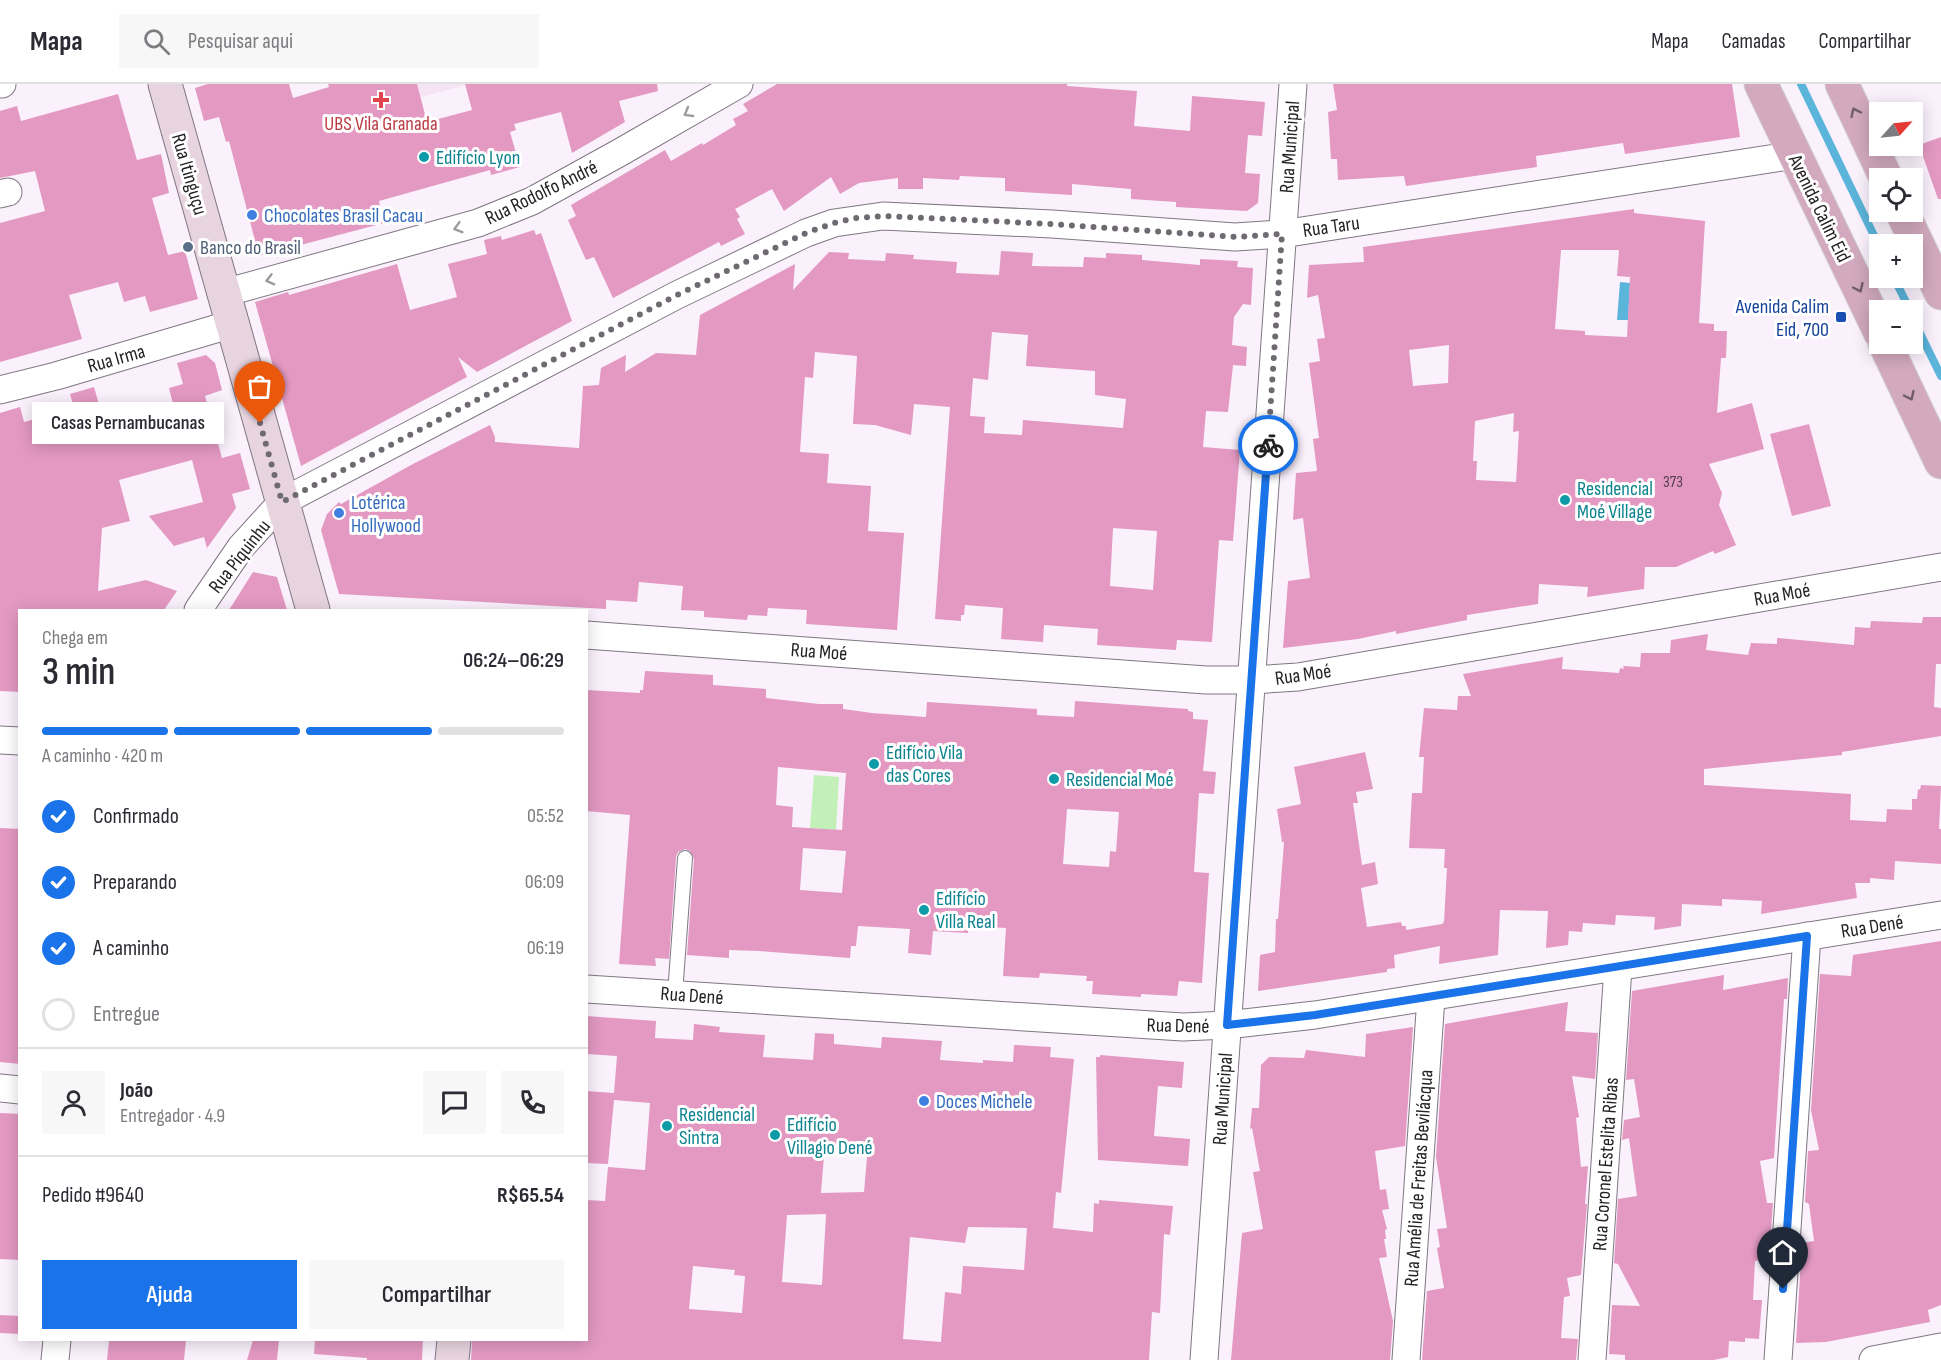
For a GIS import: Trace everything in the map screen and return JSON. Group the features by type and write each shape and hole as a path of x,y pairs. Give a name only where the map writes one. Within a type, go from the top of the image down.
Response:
{"main road":[{"name":"Rua Itinguçu","path":"165,84 313,609"},
{"name":"Avenida Calim Eid","path":"1761,84 1869,309"},
{"path":"1842,84 1882,168"},
{"path":"1907,222 1941,293"},
{"path":"1890,354 1941,462"},
{"path":"452,1360 454,1341"}],"street":[{"name":"Rua Rodolfo André","path":"224,293 478,223 532,201 738,84"},
{"name":"Rua Municipal","path":"1204,1360 1293,84"},
{"name":"Rua Taru","path":"282,502 677,295 806,233 834,223 856,218 884,216 1052,224 1236,237 1282,234 1795,155"},
{"name":"Rua Irma","path":"0,390 56,376 232,324"},
{"name":"Rua Piquinhu","path":"199,609 241,547 282,502"},
{"name":"Rua Moé","path":"588,635 1206,680 1252,680 1298,677 1941,567"},
{"path":"0,740 18,741"},
{"name":"Rua Dené","path":"588,989 1180,1027 1227,1025 1315,1015 1941,915"},
{"path":"1778,1360 1807,936"},
{"name":"Rua Coronel Estelita Ribas","path":"1592,1360 1618,967"},
{"name":"Rua Amélia de Freitas Bevilácqua","path":"1406,1360 1431,997"},
{"path":"0,1088 18,1090"},
{"path":"55,1360 57,1341"},
{"path":"1873,1360 1941,1347"}],"lane":[{"path":"675,994 685,858"}],"shaded area":[{"name":"UBS Vila Granada","path":"346,84 465,84 466,85 355,115"}],"green space":[{"path":"814,775 839,777 836,830 810,828"}],"water":[{"path":"1620,282 1630,283 1628,320 1617,320"}],"building":[{"path":"208,84 289,84 293,98 329,87 328,84 417,84 427,122 472,110 465,84 657,84 658,91 619,101 625,122 572,153 561,112 514,124 516,130 510,132 520,167 491,175 490,170 379,201 384,223 259,256 229,141 226,142 219,117 204,121 195,88"},
{"path":"777,84 1067,84 1067,86 1137,91 1134,126 1190,131 1192,96 1265,102 1262,136 1248,135 1245,173 1260,174 1258,203 1247,211 1176,207 1176,202 1131,199 1131,189 1072,184 1072,195 1005,191 1005,178 960,176 959,180 923,178 923,189 898,189 898,178 859,183 840,194 831,177 784,211 772,189 735,209 740,217 737,219 745,234 721,246 719,242 613,298 594,257 586,260 568,220 576,216 571,205 665,150 671,161 702,143 703,145 736,125 733,119 748,111 743,104"},
{"path":"1333,84 1732,84 1740,137 1625,154 1623,143 1536,156 1537,167 1406,186 1404,176 1338,180 1337,159 1331,159 1328,112 1337,110"},
{"path":"118,94 137,160 161,154 169,193 152,198 168,255 185,251 198,299 150,312 145,296 124,302 118,282 69,295 82,339 0,362 0,223 45,211 35,171 0,178 0,111 17,106 21,121"},
{"path":"1941,137 1941,199 1938,199 1923,156 1923,144"},
{"path":"1634,209 1634,213 1705,221 1699,323 1714,324 1714,331 1727,331 1726,358 1721,358 1717,413 1752,403 1764,449 1709,464 1722,493 1719,505 1736,545 1715,554 1713,551 1676,567 1645,567 1644,589 1587,597 1588,587 1539,584 1538,604 1467,615 1467,620 1396,634 1396,631 1358,639 1283,648 1288,581 1310,578 1303,518 1293,520 1296,473 1317,471 1313,439 1319,438 1309,363 1320,361 1317,339 1325,338 1318,295 1307,298 1309,265 1364,262 1363,247","holes":["1561,250 1619,250 1617,276 1630,277 1627,337 1585,335 1585,331 1555,329","1449,345 1448,383 1413,386 1409,350","1514,413 1513,432 1519,431 1516,482 1476,480 1477,461 1473,461 1475,421"]},
{"path":"534,230 536,235 541,233 572,321 477,372 458,357 467,377 301,466 255,302 288,292 289,295 397,264 410,310 457,297 448,264 487,254 484,240 501,236 502,240"},
{"path":"1001,251 1033,253 1032,266 1083,267 1084,257 1106,258 1106,253 1142,255 1142,260 1200,265 1200,259 1238,261 1237,267 1253,268 1251,305 1243,304 1234,317 1232,345 1247,347 1246,366 1233,365 1228,412 1206,411 1203,447 1240,450 1233,541 1219,540 1212,642 1177,640 1176,650 1097,645 1098,629 1044,625 1043,642 1001,639 1003,608 965,605 961,621 935,619 950,407 914,404 911,435 875,425 853,424 857,356 815,352 813,378 805,377 800,452 829,454 827,483 871,486 868,531 904,533 897,630 806,624 807,610 768,608 767,616 748,615 747,620 704,617 704,611 681,610 683,586 639,582 637,602 606,600 606,609 339,594 321,530 327,514 339,502 341,504 490,425 495,442 579,448 583,386 599,385 601,368 626,355 625,372 656,353 696,355 700,315 795,264 793,290 829,252 849,253 848,259 885,261 886,253 914,255 913,259 957,262 956,273 999,275","holes":["992,332 1028,335 1026,366 1095,371 1095,395 1126,399 1123,428 1023,420 1022,435 984,433 985,417 970,416 973,378 988,380","1113,528 1157,531 1153,590 1110,586"]},
{"path":"206,355 215,363 222,390 205,396 222,458 240,453 250,489 232,494 236,508 207,548 204,537 174,546 149,516 203,502 192,460 119,480 130,521 102,528 98,591 146,580 177,591 165,609 18,609 18,692 0,691 0,413 20,407 24,422 74,408 70,394 94,387 104,422 173,404 169,388 183,384 177,363"},
{"path":"1809,424 1831,506 1792,516 1770,434"},
{"path":"253,572 277,577 287,609 230,609"},
{"path":"1923,617 1941,617 1941,664 1936,664 1934,707 1941,708 1941,736 1842,752 1842,755 1704,769 1704,785 1851,794 1850,820 1886,822 1887,809 1912,810 1912,799 1917,799 1921,785 1941,786 1939,829 1941,829 1941,864 1895,861 1894,880 1870,878 1870,883 1855,883 1857,898 1761,914 1762,901 1722,899 1722,906 1682,904 1681,926 1654,930 1655,917 1616,915 1615,925 1583,923 1582,932 1569,931 1568,945 1546,948 1548,911 1500,910 1498,955 1439,964 1440,946 1394,955 1395,968 1387,969 1387,972 1258,991 1260,955 1275,952 1284,842 1282,842 1277,809 1301,804 1294,767 1365,752 1373,789 1356,792 1358,803 1353,803 1362,865 1375,862 1378,884 1361,888 1367,927 1401,922 1402,926 1406,926 1406,930 1442,924 1444,922 1447,868 1444,868 1445,849 1409,848 1412,793 1422,793 1424,757 1419,757 1424,708 1457,710 1458,696 1471,696 1463,674 1563,657 1562,669 1619,673 1620,668 1624,669 1623,666 1640,667 1641,653 1670,653 1671,640 1708,634 1706,650 1748,655 1751,643 1777,644 1777,638 1854,645 1855,627 1870,628 1871,621 1922,623"},
{"path":"645,671 713,675 713,685 766,689 766,698 819,704 843,704 843,709 926,717 927,702 1037,709 1037,715 1074,717 1075,701 1188,709 1193,712 1193,719 1208,720 1203,771 1216,772 1214,794 1199,793 1194,872 1209,873 1202,983 1179,981 1177,996 1141,994 1141,997 1092,994 1093,981 1086,981 1087,976 1040,973 1039,978 1003,976 1006,928 969,926 968,933 933,931 931,955 908,953 910,929 858,926 856,946 851,946 850,958 729,950 729,958 687,955 694,859 690,851 685,849 678,852 676,857 669,959 655,958 656,966 619,964 630,815 588,811 588,690 640,693 640,690 643,690","holes":["778,767 846,773 842,830 792,827 793,807 776,805","1067,809 1119,812 1116,852 1110,851 1109,867 1063,864","803,848 846,851 842,893 800,890"]},
{"path":"0,828 18,829 18,1064 0,1062"},
{"path":"1941,941 1941,1305 1928,1310 1930,1322 1826,1342 1796,1343 1802,1243 1814,1241 1809,1204 1805,1202 1808,1151 1819,1150 1811,1110 1820,974 1851,976 1853,955"},
{"path":"1724,975 1723,990 1788,978 1787,999 1784,999 1774,1158 1760,1161 1767,1203 1773,1203 1769,1259 1755,1261 1753,1300 1762,1300 1759,1339 1745,1338 1745,1342 1729,1341 1728,1357 1714,1360 1625,1360 1625,1355 1609,1354 1612,1305 1640,1306 1618,1264 1614,1263 1618,1199 1637,1196 1629,1138 1622,1140 1624,1120 1640,1117 1634,1079 1626,1080 1632,991"},
{"path":"1568,1002 1565,1031 1598,1033 1595,1079 1572,1076 1579,1117 1576,1118 1581,1167 1588,1166 1581,1275 1567,1278 1570,1296 1564,1297 1561,1338 1578,1339 1576,1360 1422,1360 1427,1291 1444,1288 1437,1248 1440,1247 1437,1229 1447,1228 1436,1157 1445,1024"},
{"path":"588,1016 656,1021 655,1038 693,1040 694,1024 720,1027 719,1032 765,1035 763,1057 813,1060 815,1033 834,1034 834,1044 881,1048 882,1037 942,1041 940,1060 983,1063 983,1060 1013,1062 1014,1045 1051,1047 1050,1057 1074,1059 1061,1193 1056,1192 1053,1228 1093,1232 1094,1203 1099,1204 1099,1200 1173,1206 1170,1235 1164,1234 1160,1313 1152,1312 1149,1360 471,1360 472,1341 588,1341 588,1200 605,1201 608,1167 645,1170 650,1103 614,1100 608,1164 588,1163 588,1091 614,1093 617,1056 588,1054","holes":["825,1143 868,1146 864,1192 821,1193","826,1214 822,1285 782,1282 787,1215","968,1227 1027,1228 1024,1270 963,1266 961,1294 945,1292 941,1342 903,1339 910,1237 965,1243","693,1266 735,1270 734,1275 745,1276 742,1313 689,1309"]},
{"path":"1413,1027 1405,1146 1375,1151 1380,1190 1386,1189 1389,1209 1382,1210 1387,1229 1385,1230 1386,1239 1384,1239 1387,1257 1379,1258 1393,1321 1390,1360 1231,1360 1242,1233 1263,1229 1253,1172 1260,1171 1252,1128 1250,1129 1252,1108 1259,1108 1261,1065 1269,1057 1304,1058 1306,1050 1365,1057 1366,1034"},
{"path":"1100,1055 1184,1062 1182,1088 1158,1086 1154,1136 1190,1139 1188,1166 1098,1160 1096,1057"},
{"path":"0,1113 18,1114 18,1260 0,1259"},
{"path":"0,1315 18,1316 18,1334 0,1333"},
{"path":"109,1341 186,1341 184,1360 107,1360"},
{"path":"253,1341 279,1341 277,1360 247,1360"},
{"path":"315,1341 423,1341 422,1360 367,1360 367,1358 314,1354"}],"waterway":[{"path":"1801,84 1873,234"},
{"path":"1899,288 1905,300"},
{"path":"1923,339 1941,376"}],"way so far":[{"path":"260,423 282,502 677,295 806,233 856,218 884,216 1052,224 1236,237 1282,234 1268,445"}],"place":[{"name":"UBS Vila Granada","path":"381,100"},
{"name":"Edifício Lyon","path":"424,157"},
{"name":"Chocolates Brasil Cacau","path":"252,215"},
{"name":"Banco do Brasil","path":"188,247"},
{"name":"Avenida Calim Eid, 700","path":"1841,317"},
{"name":"Casas Pernambucanas","path":"260,423"},
{"name":"Residencial Moé Village","path":"1565,500"},
{"name":"Lotérica Hollywood","path":"339,513"},
{"name":"Edifício Vila das Cores","path":"874,764"},
{"name":"Residencial Moé","path":"1054,779"},
{"name":"Edifício Villa Real","path":"924,910"},
{"name":"Doces Michele","path":"924,1101"},
{"name":"Residencial Sintra","path":"667,1126"},
{"name":"Edifício Villagio Dené","path":"775,1135"}],"route":[{"path":"1268,445 1227,1025 1315,1015 1807,936 1783,1289"}]}
